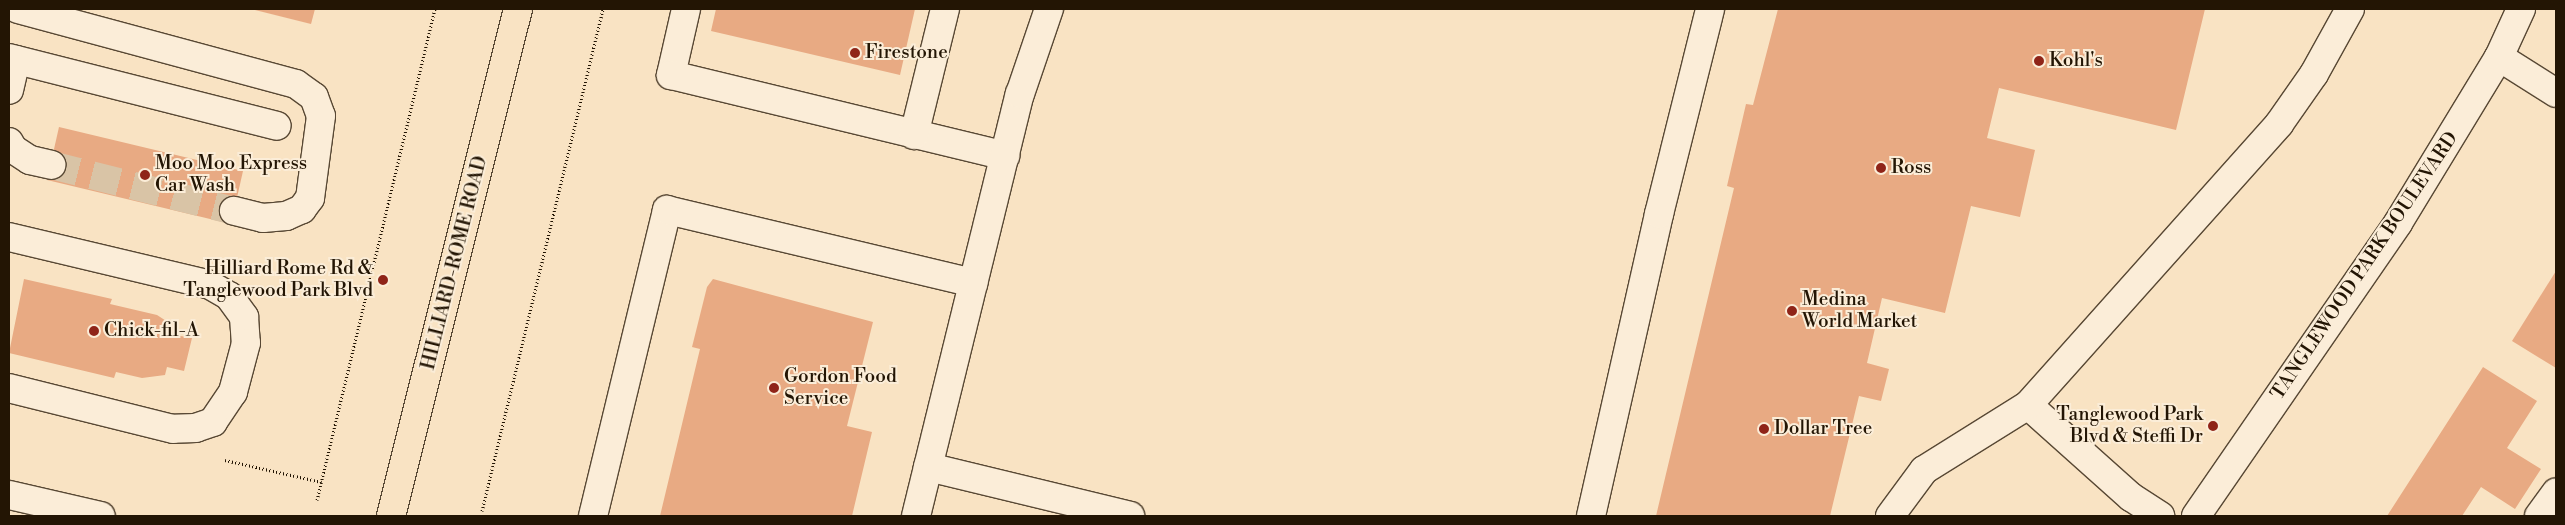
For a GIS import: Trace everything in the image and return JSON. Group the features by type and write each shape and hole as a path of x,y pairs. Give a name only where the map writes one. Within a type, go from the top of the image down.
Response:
{"main road":[{"name":"HILLIARD-ROME ROAD","path":"391,516 518,9"}],"street":[{"path":"18,9 296,84 314,97 321,116 310,198 302,209 286,216 263,218 234,211"},
{"path":"686,9 670,75 1005,156"},
{"path":"914,134 945,9"},
{"path":"916,516 1020,94 1049,9"},
{"path":"1591,516 1659,214 1710,9"},
{"path":"1890,516 1924,470 2028,405 2279,124 2314,74 2350,9"},
{"name":"TANGLEWOOD PARK BOULEVARD","path":"2196,516 2398,223 2499,57 2521,9"},
{"path":"2499,57 2556,93"},
{"path":"9,90 12,59 277,126"},
{"path":"9,142 13,149 30,160 51,165"},
{"path":"593,516 667,210 974,283"},
{"path":"9,237 210,285 229,296 244,317 246,343 233,392 213,422 196,428 173,429 9,388"},
{"path":"2028,405 2131,497 2160,516"},
{"path":"928,467 1130,516"},
{"path":"2539,516 2556,493"},
{"path":"9,495 102,516"}],"path":[{"path":"317,500 435,9"},
{"path":"482,511 603,9"},
{"path":"225,460 322,482"}],"building":[{"path":"251,9 315,9 311,24"},
{"name":"Firestone","path":"716,9 915,9 900,75 711,31"},
{"path":"1778,9 2205,9 2176,130 1999,88 1987,138 2035,150 2020,217 1971,206 1945,313 1882,298 1867,363 1889,369 1881,401 1859,396 1830,516 1656,516 1734,188 1727,186 1746,104 1753,105"},
{"name":"Moo Moo Express Car Wash","path":"59,127 243,171 231,224 47,180"},
{"path":"2556,271 2556,368 2512,341"},
{"name":"Chick-fil-A","path":"24,279 112,299 110,304 157,315 177,328 175,335 192,338 184,371 167,367 165,375 142,378 116,372 114,378 9,353"},
{"name":"Gordon Food Service","path":"713,279 873,322 847,426 872,432 852,516 660,516 700,349 692,347 707,287"},
{"path":"2483,367 2537,401 2507,448 2541,469 2515,509 2481,487 2462,516 2387,516"}],"tunnel":[{"path":"51,165 234,211"}],"place":[{"name":"Firestone","path":"855,53"},
{"name":"Kohl's","path":"2039,61"},
{"name":"Ross","path":"1881,168"},
{"name":"Moo Moo Express Car Wash","path":"145,175"},
{"name":"Hilliard Rome Rd & Tanglewood Park Blvd","path":"383,280"},
{"name":"Medina World Market","path":"1792,311"},
{"name":"Chick-fil-A","path":"94,331"},
{"name":"Gordon Food Service","path":"774,388"},
{"name":"Tanglewood Park Blvd & Steffi Dr","path":"2213,426"},
{"name":"Dollar Tree","path":"1764,429"}]}
